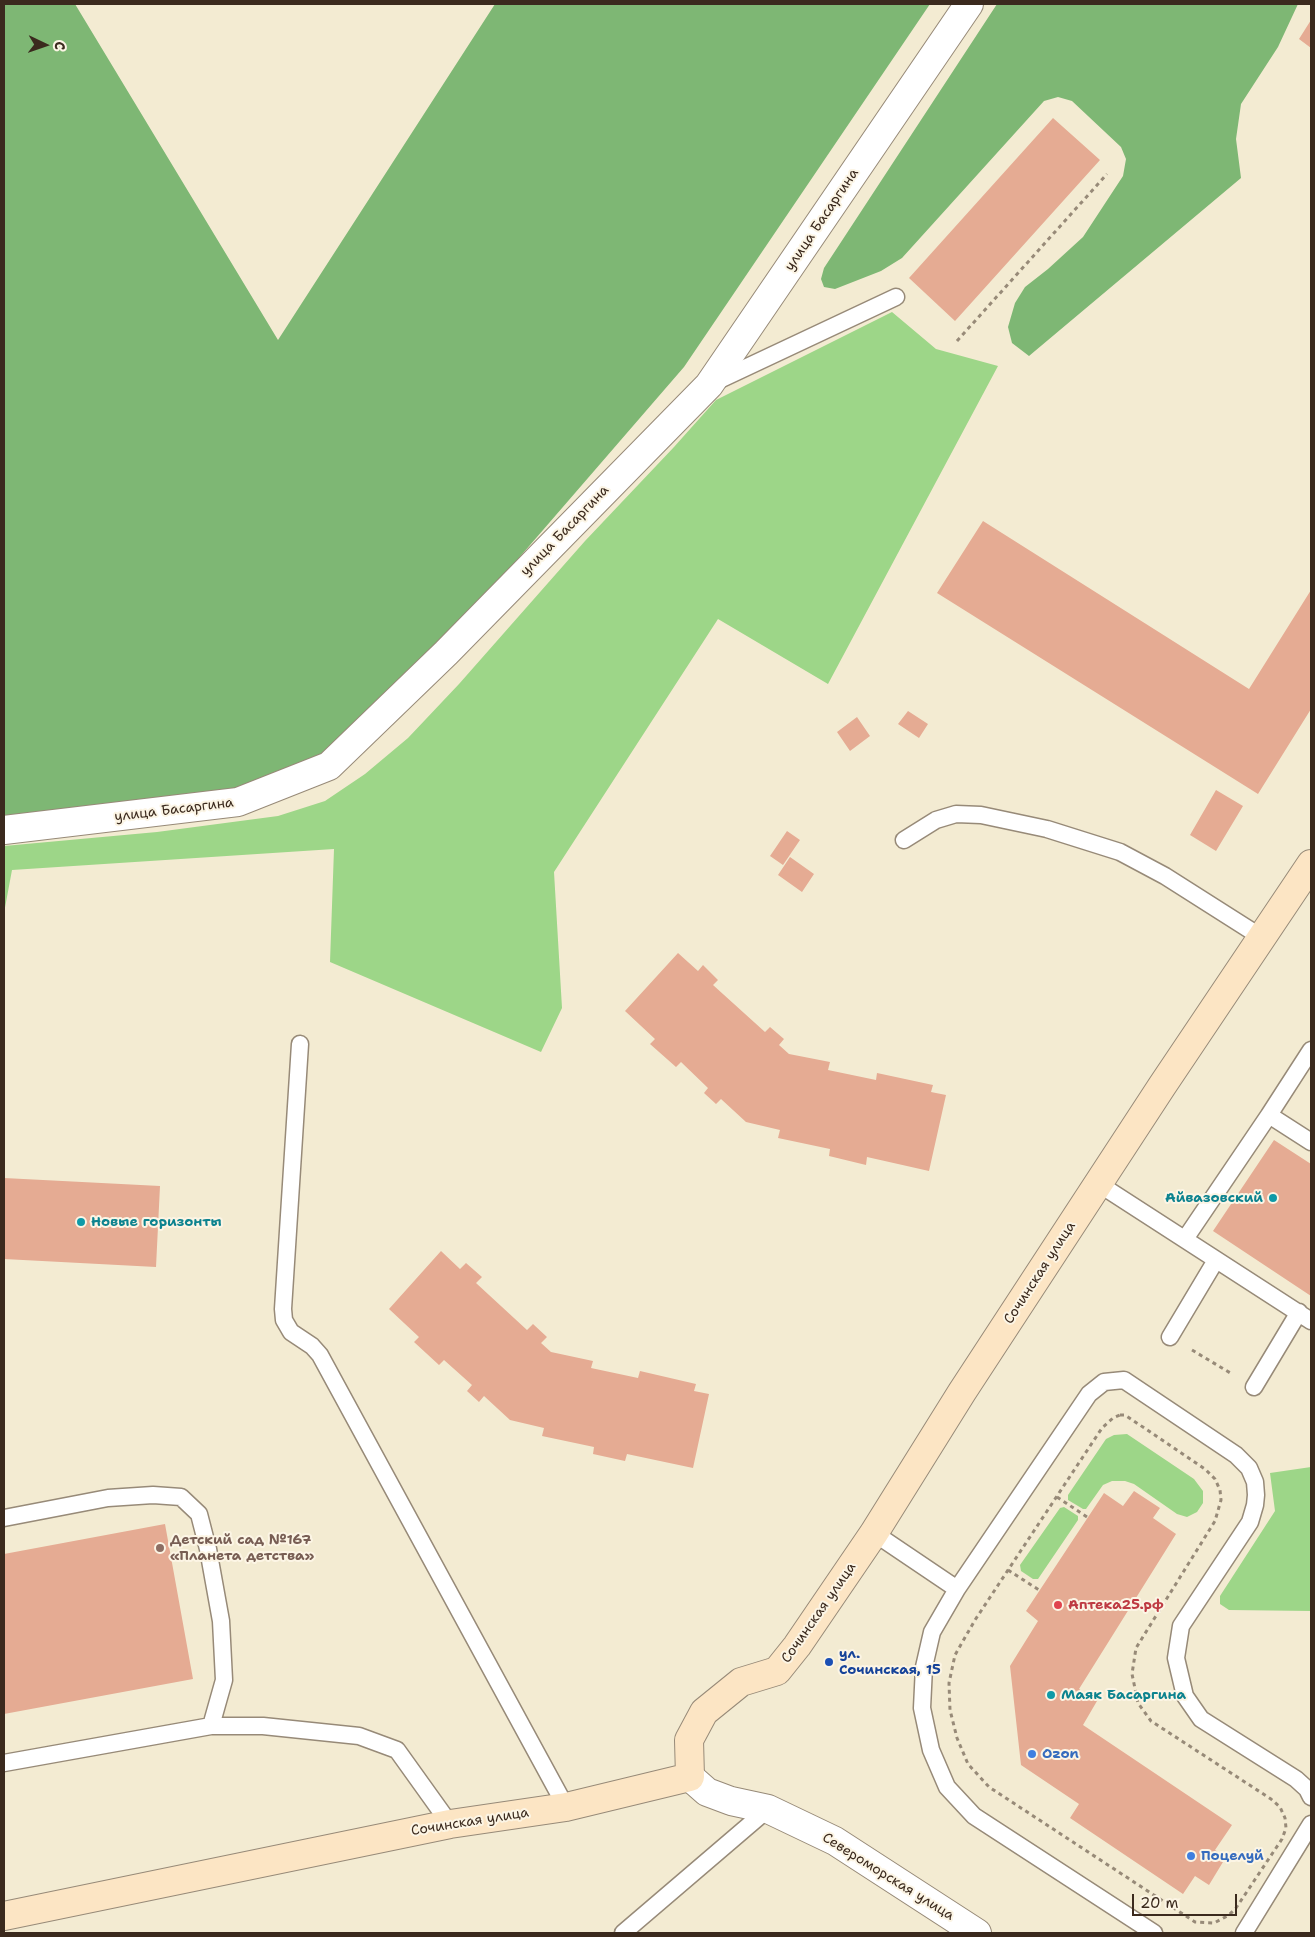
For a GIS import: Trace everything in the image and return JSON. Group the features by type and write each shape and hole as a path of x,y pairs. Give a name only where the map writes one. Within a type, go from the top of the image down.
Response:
{"street":[{"name":"улица Басаргина","path":"4,830 238,802 329,766 446,653 709,385 969,4"},
{"name":"Сочинская улица","path":"4,1916 450,1824 566,1807 690,1776 689,1740 704,1712 741,1682 777,1671 797,1646 874,1533 962,1392 1262,938 1307,879"},
{"name":"Североморская улица","path":"690,1776 707,1792 731,1801 768,1809 835,1841 977,1933"}],"lane":[{"path":"709,385 896,297"},
{"path":"904,840 936,820 956,814 981,815 1047,829 1120,852 1165,876 1262,938"},
{"path":"300,1044 283,1309 284,1320 294,1335 310,1344 320,1355 566,1807"},
{"path":"1185,1239 1311,1050"},
{"path":"1268,1115 1311,1142"},
{"path":"1099,1184 1305,1317 1254,1387"},
{"path":"1170,1337 1216,1260"},
{"path":"1154,1933 974,1816 947,1788 930,1750 922,1708 924,1668 932,1632 957,1589 1089,1394 1104,1382 1124,1380 1236,1455 1249,1468 1255,1482 1256,1494 1250,1522 1182,1626 1176,1658 1185,1696 1201,1719 1296,1779 1308,1789 1311,1797"},
{"path":"4,1518 108,1498 153,1495 181,1497 199,1514 208,1549 221,1621 224,1680 211,1726"},
{"path":"874,1533 957,1589"},
{"path":"4,1764 211,1726 263,1726 359,1736 396,1750 450,1824"},
{"path":"623,1933 768,1809"},
{"path":"1244,1933 1311,1824"}],"path":[{"path":"957,341 1107,174"},
{"path":"1170,1337 1254,1387"},
{"path":"1120,1415 1125,1415 1205,1469 1215,1479 1220,1490 1220,1508 1215,1521 1136,1648 1132,1674 1138,1703 1151,1721 1271,1799 1280,1808 1285,1818 1286,1828 1282,1839 1236,1908 1229,1915 1214,1923 1195,1922 989,1787 968,1764 957,1738 950,1710 949,1682 955,1655 975,1620 1057,1497 1102,1428 1113,1418 1120,1415"},
{"path":"1031,1479 1087,1517"},
{"path":"982,1552 1039,1590"}],"green space":[{"path":"4,4 75,4 278,340 495,4 930,4 684,367 415,678 320,755 248,791 4,832"},
{"path":"997,4 1298,4 1278,47 1241,104 1236,139 1241,178 1029,356 1012,343 1008,327 1015,303 1025,287 1083,237 1123,176 1126,159 1121,147 1072,101 1058,97 1044,101 902,258 881,271 835,289 824,287 821,279 824,268"},
{"path":"892,312 936,349 998,366 828,684 718,619 554,872 562,1008 541,1052 330,962 334,849 12,870 4,913 4,846 157,832 278,816 325,801 365,774 408,738 459,684 585,541 716,400"},
{"path":"1127,1434 1194,1479 1203,1491 1203,1503 1197,1512 1187,1517 1177,1514 1134,1484 1125,1481 1112,1481 1103,1485 1086,1509 1068,1500 1068,1495 1106,1439 1114,1435"},
{"path":"1311,1467 1311,1611 1229,1610 1220,1604 1220,1596 1275,1511 1270,1473"},
{"path":"1064,1507 1078,1516 1078,1520 1038,1579 1033,1579 1021,1571 1020,1565 1060,1508"}],"building":[{"path":"1311,20 1311,48 1299,39"},
{"path":"1053,118 1100,160 955,321 909,278"},
{"path":"983,521 1249,689 1311,590 1311,709 1258,794 937,593"},
{"path":"908,711 928,724 919,738 898,724"},
{"path":"857,717 870,736 850,751 837,732"},
{"path":"1216,790 1243,806 1216,851 1190,835"},
{"path":"787,831 800,840 783,865 770,856"},
{"path":"790,857 814,874 802,892 778,875"},
{"path":"678,953 698,971 703,965 718,980 713,985 765,1032 770,1027 784,1039 779,1045 789,1054 830,1062 828,1070 876,1080 877,1073 933,1085 931,1092 946,1095 929,1171 867,1157 866,1165 829,1156 830,1149 778,1138 780,1130 746,1122 721,1099 716,1104 704,1093 708,1088 681,1062 676,1067 650,1044 655,1039 625,1011"},
{"name":"Айвазовский","path":"1274,1140 1311,1164 1311,1296 1213,1231"},
{"name":"Новые горизонты","path":"4,1178 160,1186 156,1267 4,1259"},
{"path":"441,1251 460,1269 466,1263 482,1277 476,1283 527,1330 533,1324 547,1337 541,1343 551,1352 593,1361 591,1368 638,1378 640,1371 696,1384 694,1391 709,1394 693,1468 627,1454 625,1461 593,1454 594,1447 542,1436 544,1428 510,1420 484,1396 479,1402 467,1391 472,1385 444,1360 439,1365 414,1342 419,1337 389,1309"},
{"name":"Маяк Басаргина","path":"1134,1491 1160,1508 1153,1518 1176,1534 1079,1689 1097,1701 1083,1725 1232,1825 1215,1850 1226,1857 1209,1885 1195,1876 1183,1894 1070,1818 1079,1804 1021,1765 1010,1666 1038,1621 1026,1611 1104,1493 1123,1506"},
{"path":"165,1524 193,1679 4,1714 4,1554"}],"place":[{"name":"Айвазовский","path":"1273,1198"},
{"name":"Новые горизонты","path":"81,1222"},
{"name":"Детский сад №167 «Планета детства»","path":"160,1548"},
{"name":"Аптека25.рф","path":"1058,1605"},
{"name":"ул. Сочинская, 15","path":"829,1662"},
{"name":"Маяк Басаргина","path":"1051,1695"},
{"name":"Ozon","path":"1032,1754"},
{"name":"Поцелуй","path":"1191,1856"}]}
